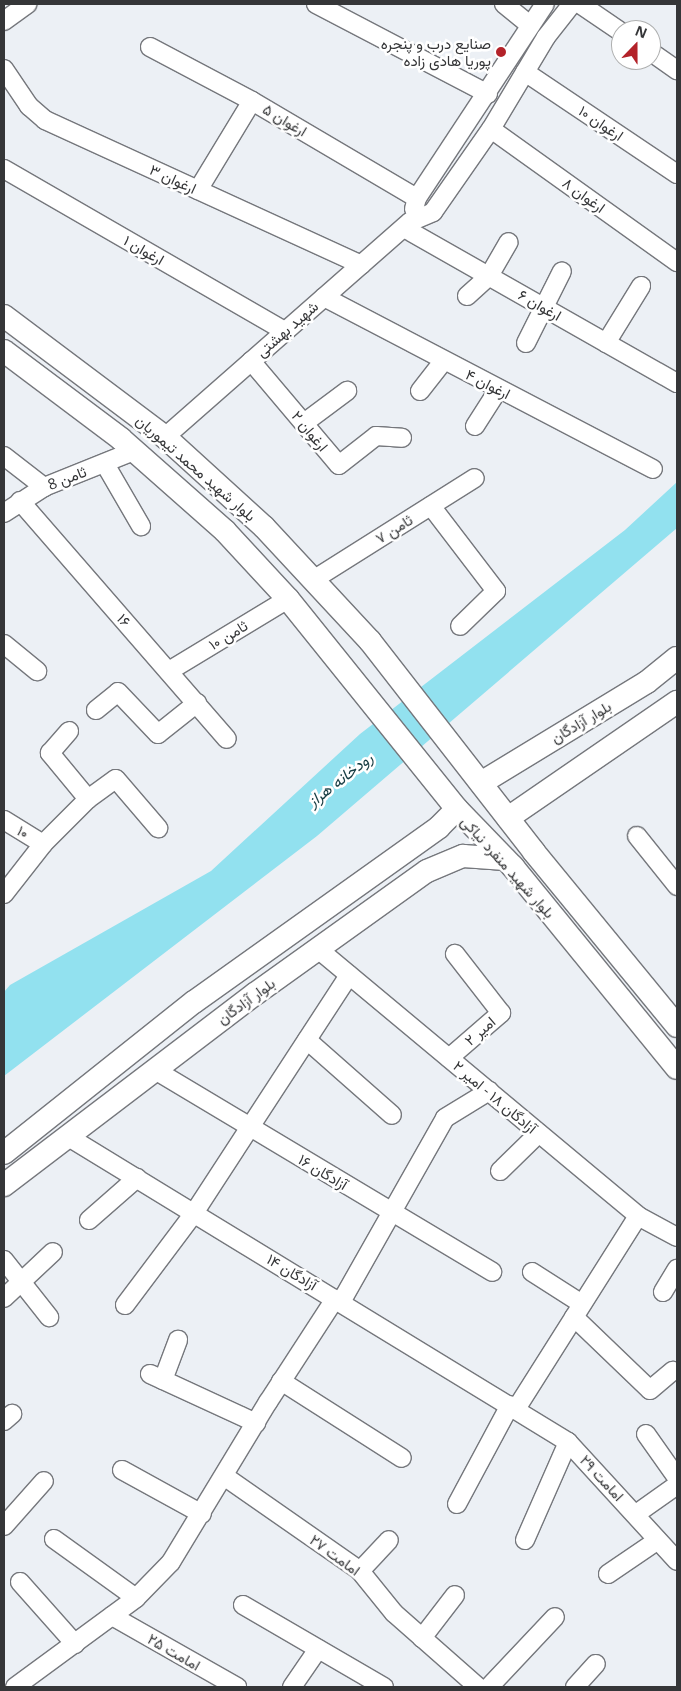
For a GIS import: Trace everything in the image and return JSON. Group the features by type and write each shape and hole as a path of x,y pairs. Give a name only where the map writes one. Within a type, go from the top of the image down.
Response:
{"main road":[{"name":"بلوار شهید محمد تیموریان","path":"4,316 165,437 264,527 370,641"},
{"name":"بلوار شهید محمد تیموریان","path":"4,351 134,450 225,531 288,599 342,664"},
{"path":"270,579 296,562"},
{"path":"288,599 313,580"},
{"name":"بلوار شهید منفرد نیاکی","path":"370,641 508,818 672,1020"},
{"name":"بلوار آزادگان","path":"482,783 647,682 677,658"},
{"name":"بلوار شهید منفرد نیاکی","path":"342,664 456,809 505,859 677,1068"},
{"path":"508,818 674,710 647,682"},
{"name":"بلوار آزادگان","path":"4,1153 226,979 439,827 456,809"},
{"name":"بلوار آزادگان","path":"4,1185 246,1001 427,871 463,856 505,859"},
{"path":"616,992 630,993 638,978"},
{"path":"226,979 246,1001"},
{"path":"647,1030 654,1014 672,1020"}],"street":[{"path":"316,4 488,94"},
{"path":"504,4 529,24"},
{"path":"407,225 417,198 488,94 529,24 545,4"},
{"name":"شهید بهشتی","path":"165,437 407,225 433,212 491,128 525,72 572,4"},
{"path":"580,4 611,25"},
{"path":"4,21 20,6"},
{"name":"ارغوان ۵","path":"150,47 252,101 417,198"},
{"path":"661,59 677,70"},
{"name":"ارغوان ۳","path":"4,69 29,106 45,120 361,265"},
{"name":"ارغوان ۱۰","path":"525,72 677,174"},
{"path":"198,190 252,101"},
{"name":"ارغوان ۸","path":"491,128 677,262"},
{"name":"ارغوان ۱","path":"4,170 285,331"},
{"name":"ارغوان ۶","path":"407,225 489,276 677,383"},
{"path":"467,296 489,276 509,242"},
{"path":"526,343 562,271"},
{"path":"606,343 641,286"},
{"name":"ارغوان ۴","path":"324,297 443,362 653,469"},
{"name":"ارغوان ۲","path":"251,361 339,465 376,436 402,438"},
{"path":"420,391 443,362"},
{"path":"476,426 498,390"},
{"path":"304,423 347,391"},
{"name":"ثامن 8","path":"4,513 44,487 105,464 134,450"},
{"path":"4,456 44,487"},
{"path":"105,464 141,526"},
{"name":"ثامن ۷","path":"313,580 475,478"},
{"name":"۱۶","path":"20,501 227,739"},
{"path":"431,506 496,591 460,626"},
{"name":"ثامن ۱۰","path":"169,671 288,599"},
{"path":"4,644 37,671"},
{"path":"96,710 118,692 158,734 197,704"},
{"path":"69,731 50,753 88,799"},
{"path":"4,894 43,844 88,799 116,779 158,828"},
{"name":"۱۰","path":"4,820 43,844"},
{"path":"637,836 677,886"},
{"name":"آزادگان ۱۸ - امیر ۲","path":"318,949 638,1216 677,1237"},
{"name":"امیر ۲","path":"449,1058 501,1013 455,954"},
{"path":"125,1305 194,1213 349,975"},
{"path":"307,1040 392,1115"},
{"name":"آزادگان ۱۶","path":"155,1070 492,1272"},
{"path":"15,1687 136,1598 171,1562 202,1514 281,1381 338,1300 391,1213 445,1118 489,1091"},
{"path":"500,1171 539,1133"},
{"name":"آزادگان ۱۴","path":"68,1136 513,1407"},
{"path":"89,1220 137,1178"},
{"path":"457,1504 513,1407 638,1216"},
{"path":"4,1298 53,1252"},
{"path":"4,1260 49,1318"},
{"path":"663,1292 677,1269"},
{"path":"532,1272 578,1310 650,1390 673,1371"},
{"path":"178,1340 156,1377 256,1423"},
{"path":"281,1381 402,1458"},
{"name":"امامت ۲۹","path":"513,1407 568,1442 636,1514 677,1561"},
{"path":"646,1434 677,1478"},
{"path":"525,1540 568,1442"},
{"path":"122,1470 202,1514"},
{"name":"امامت ۲۷","path":"224,1476 360,1572 394,1614 478,1687"},
{"path":"4,1526 44,1481"},
{"path":"636,1514 677,1485"},
{"path":"54,1539 136,1598"},
{"path":"360,1572 389,1540"},
{"path":"608,1574 658,1540"},
{"path":"20,1582 75,1644"},
{"path":"422,1638 454,1595"},
{"path":"243,1605 384,1687"},
{"name":"امامت ۲۵","path":"112,1616 236,1687"},
{"path":"489,1687 555,1617"},
{"path":"292,1687 318,1649"},
{"path":"575,1687 596,1664"}],"water":[{"name":"رودخانه هراز","path":"677,482 677,528 317,836 4,1076 4,992 10,985 211,871 360,734 625,530"}],"place":[{"name":"صنایع درب و پنجره پوریا هادی زاده","path":"501,52"}]}
